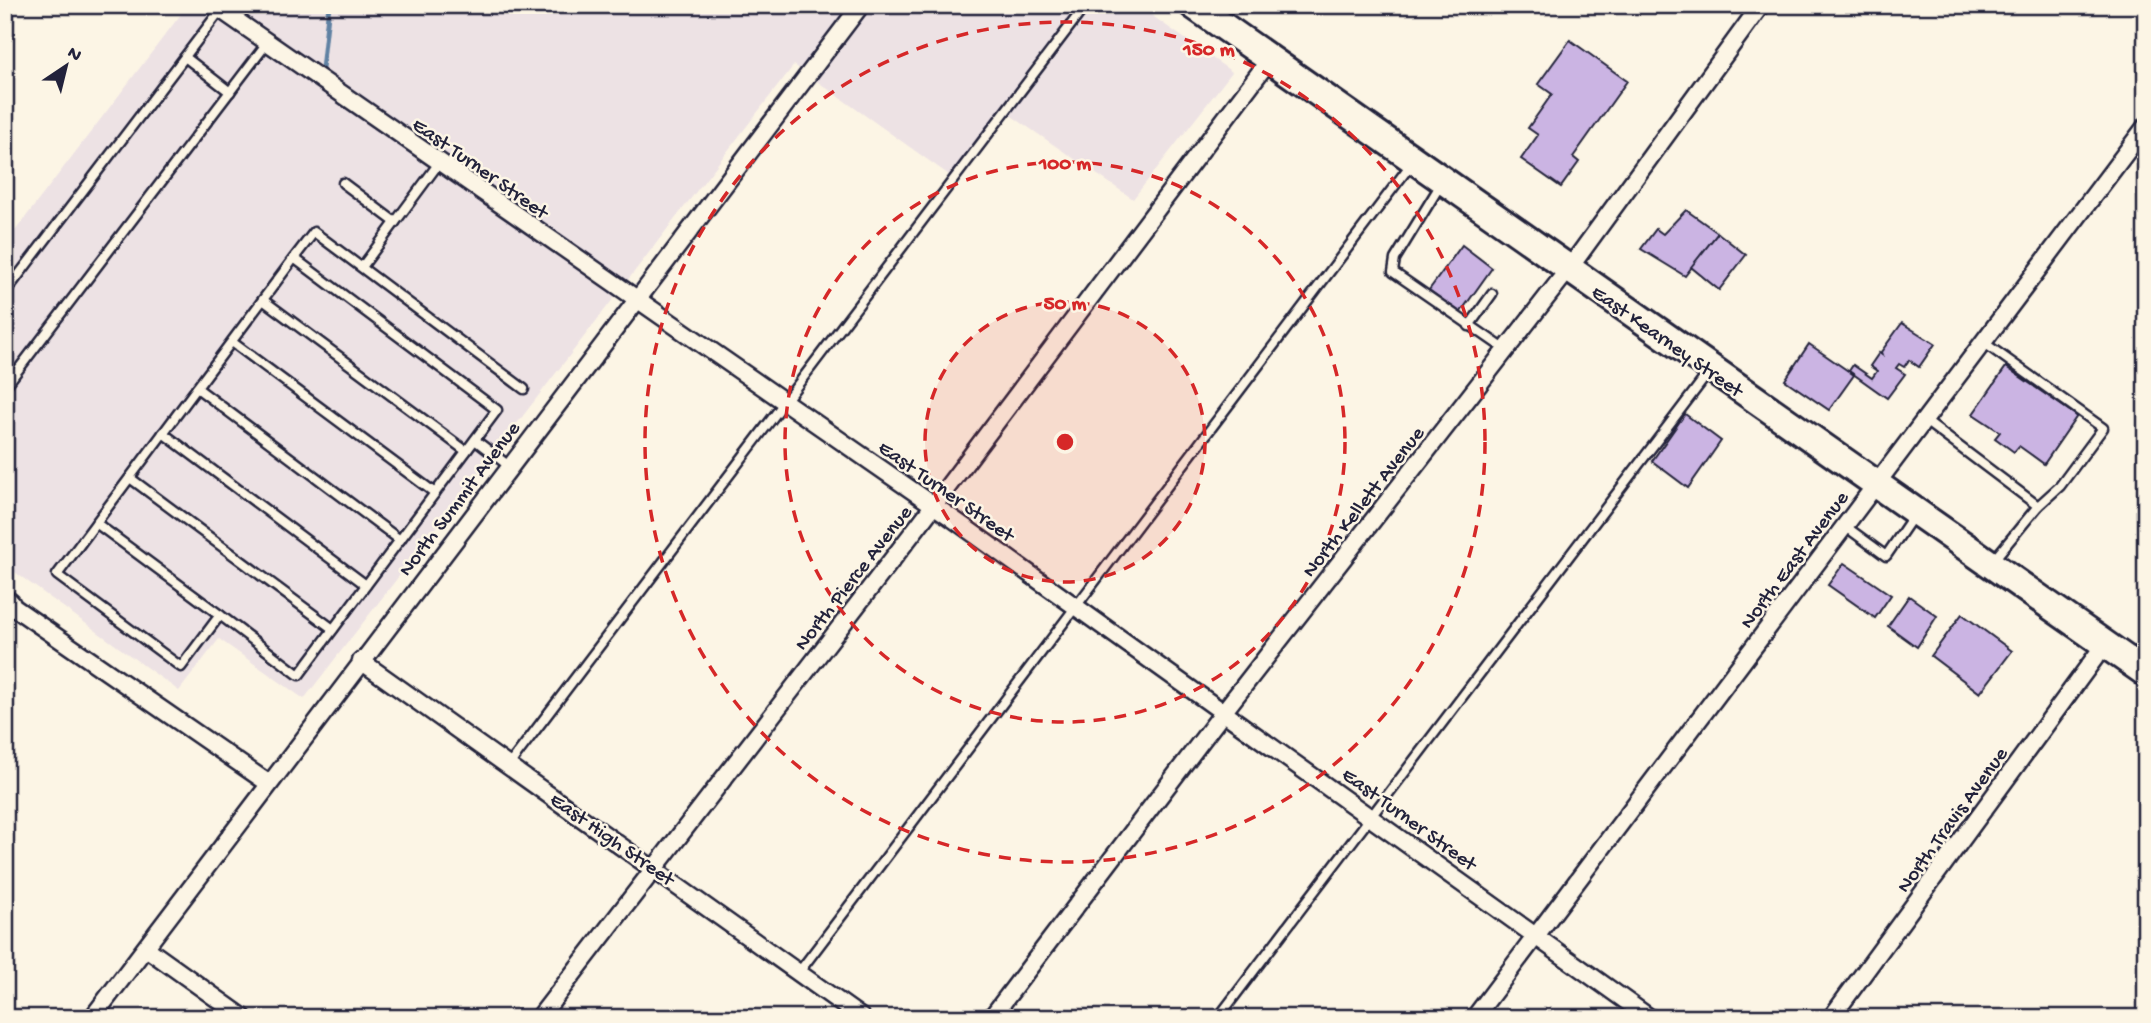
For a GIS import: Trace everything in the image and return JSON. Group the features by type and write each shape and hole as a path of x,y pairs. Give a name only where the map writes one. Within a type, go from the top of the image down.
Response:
{"main road":[{"name":"East Kearney Street","path":"1192,5 2146,673"}],"street":[{"name":"North Summit Avenue","path":"92,1018 861,5"},
{"name":"North Kellett Avenue","path":"991,1018 1225,710 1568,270 1761,5"},
{"name":"East Turner Street","path":"220,7 439,163 1225,710 1650,1018"},
{"name":"North Pierce Avenue","path":"539,1018 933,505 1270,59"},
{"name":"North East Avenue","path":"1474,1018 2146,126"},
{"path":"6,604 268,783"},
{"name":"North Travis Avenue","path":"1831,1018 2105,644"},
{"name":"East High Street","path":"362,661 862,1018"},
{"path":"146,947 244,1018"}],"lane":[{"path":"509,765 1086,5"},
{"path":"5,293 220,7"},
{"path":"5,387 268,43"},
{"path":"185,57 230,92"},
{"path":"799,972 1414,161"},
{"path":"362,267 439,163"},
{"path":"1443,181 1395,259 1392,272 1506,350"},
{"path":"343,183 395,222"},
{"path":"219,615 181,667 57,575 314,232 524,389"},
{"path":"96,523 299,675 435,494 497,410 294,258"},
{"path":"1469,326 1492,294"},
{"path":"263,300 466,452"},
{"path":"232,342 435,494"},
{"path":"1983,342 2103,428 2060,486 2038,506 1990,565"},
{"path":"1218,1018 1710,369"},
{"path":"197,388 400,540"},
{"path":"1924,420 2038,506"},
{"path":"163,433 366,585"},
{"path":"475,440 509,466"},
{"path":"130,478 333,629"},
{"path":"1844,526 1886,556 1916,513"}],"shaded area":[{"path":"188,5 1137,5 1232,72 1133,199 1003,110 952,177 794,65 304,699 219,639 179,691 5,565 5,244"}],"building":[{"path":"1570,40 1627,81 1573,157 1579,162 1561,187 1521,159 1538,135 1528,128 1552,94 1538,84"},
{"path":"1686,210 1718,233 1685,276 1641,249 1656,229 1663,234"},
{"path":"1718,233 1746,255 1719,290 1691,267"},
{"path":"1462,245 1492,268 1460,313 1429,290"},
{"path":"1902,323 1935,344 1919,367 1909,360 1904,367 1899,364 1896,368 1905,374 1887,398 1849,371 1853,365 1872,378 1877,371 1870,366 1879,353 1882,355 1881,352"},
{"path":"1809,344 1854,375 1829,410 1785,380"},
{"path":"2006,367 2077,416 2044,464 2019,446 2014,452 1995,438 2000,432 1973,414"},
{"path":"1685,414 1721,441 1688,488 1652,461"},
{"path":"1844,563 1891,595 1875,618 1828,585"},
{"path":"1909,596 1937,616 1917,647 1888,626"},
{"path":"1962,614 2012,651 1980,693 1931,656"}],"waterway":[{"path":"322,69 329,5"}]}
